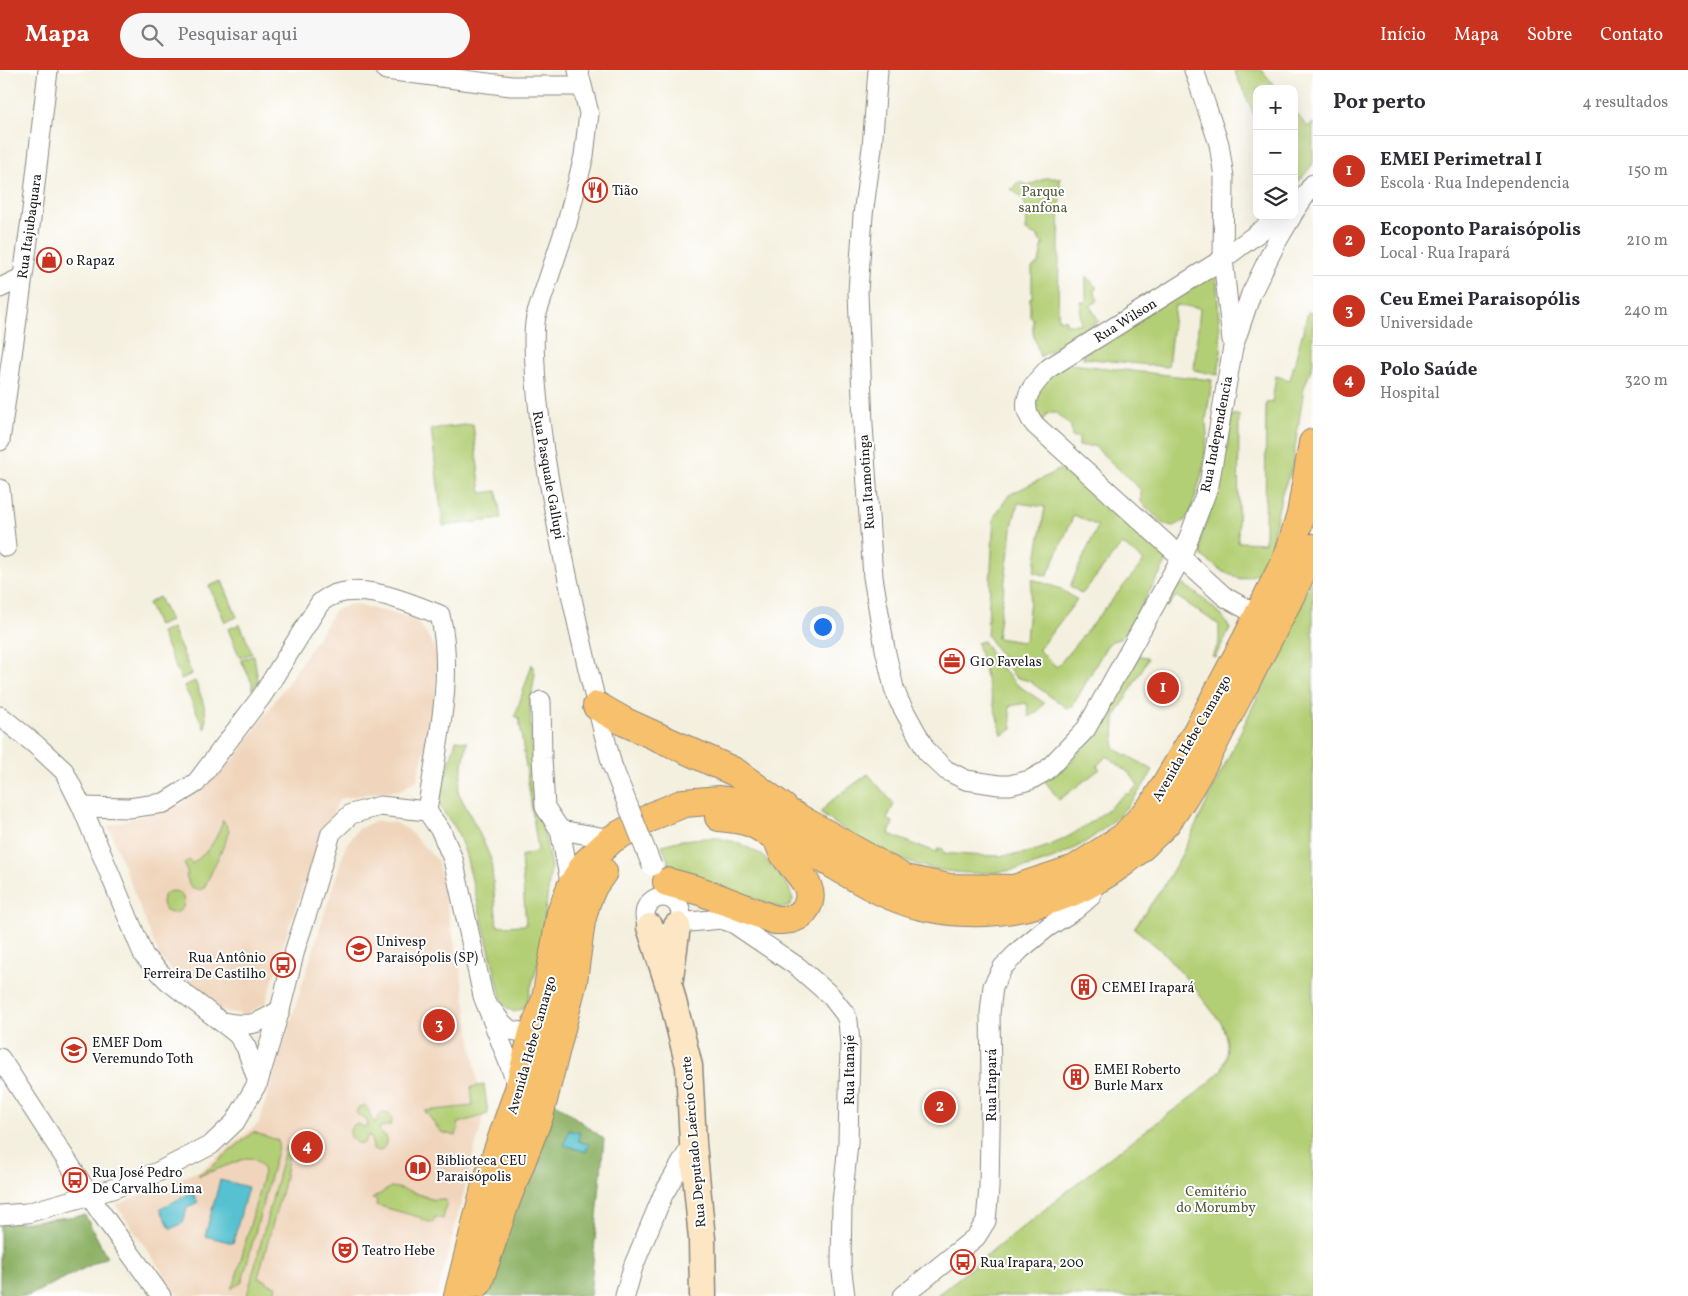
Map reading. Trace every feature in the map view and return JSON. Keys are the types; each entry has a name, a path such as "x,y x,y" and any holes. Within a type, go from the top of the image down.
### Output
{"main road":[{"name":"Avenida Hebe Camargo","path":"458,1296 486,1186 519,1089 572,981 586,900 593,886 612,861 631,844 664,827 683,820 721,817 750,822 776,836 794,842 848,874 898,899 922,906 978,913 1035,905 1059,898 1095,882 1134,854 1165,824 1200,769 1270,615 1295,535 1313,443"},
{"name":"Avenida Hebe Camargo","path":"474,1296 505,1203 539,1116 546,999 561,914 571,887 586,863 612,838 655,815 684,803 720,800 755,805 794,815 905,879 949,888 1014,889 1075,869 1124,837 1154,804 1313,548"},
{"path":"596,706 625,722 735,772 794,815"},
{"path":"668,896 700,891 775,920 788,920 797,917 805,910 810,901 808,885 784,854 776,836"}],"street":[{"name":"Rua Itajubaquara","path":"0,440 31,218 48,70"},
{"path":"386,70 511,86 580,78"},
{"name":"Rua Itamotinga","path":"878,70 872,148 863,216 858,292 863,425 873,577 890,675 899,701 927,752 946,770 966,780 998,785 1021,783 1046,771"},
{"path":"1194,70 1220,144 1224,177 1223,259 1232,347"},
{"name":"Rua Pasquale Gallupi","path":"580,78 589,113 584,156 567,223 533,330 537,403 553,506 596,706 612,765 668,896"},
{"name":"Rua Independencia","path":"1298,205 1313,184"},
{"name":"Rua Wilson","path":"1181,558 1035,425 1029,418 1026,404 1032,386 1049,368 1223,259 1276,220"},
{"name":"Rua Independencia","path":"1046,771 1086,729 1181,558 1209,485 1232,347 1251,294 1289,220"},
{"path":"0,288 22,278"},
{"path":"0,489 6,547"},
{"path":"1181,558 1230,600 1250,611 1270,615"},
{"path":"82,807 130,808 164,803 196,783 262,696 320,603 330,597 344,591 357,591 389,597 440,615 445,640 445,688 427,811 441,831 453,859 483,996 519,1089"},
{"path":"540,701 546,807 560,830 571,887"},
{"path":"0,716 64,771 82,807 144,956 168,982 238,1034 246,1047 258,1082"},
{"path":"0,1215 27,1213 91,1196 158,1172 211,1145 235,1122 258,1082 280,1010 296,946 312,901 331,833 351,814 380,806 427,811"},
{"path":"560,830 612,838"},
{"name":"Rua Irapará","path":"903,1296 976,1237 986,1221 989,1188 990,1013 993,986 1003,967 1021,949 1048,927 1070,914 1091,896 1095,882"},
{"path":"649,916 668,896"},
{"path":"668,896 667,932 655,931 649,916 655,898 661,897 672,899 668,896"},
{"name":"Rua Deputado Laércio Corte","path":"668,896 671,964 670,989"},
{"name":"Rua Itanajé","path":"668,896 733,923 798,967 832,996 846,1014 850,1044 848,1143 842,1204 841,1264 845,1296"},
{"name":"Rua Deputado Laércio Corte","path":"649,916 689,1066 693,1143 702,1239 704,1296"},
{"path":"483,996 501,1022 510,1030 545,1036"},
{"path":"220,1021 245,1026 261,1022 280,1010"},
{"path":"0,1058 91,1196 161,1296"},
{"path":"625,1296 633,1267 663,1195 693,1143"}],"shaded area":[{"path":"351,604 410,617 421,626 432,643 438,659 436,690 429,732 417,780 401,790 339,799 315,855 288,929 266,1003 245,1015 220,1010 189,990 159,956 108,826 180,805 235,758 289,681 335,610"},
{"path":"379,821 396,823 407,829 437,860 461,973 483,1118 437,1296 179,1296 116,1205 203,1169 259,1123 346,845 358,829"}],"green space":[{"path":"1234,70 1262,70 1274,85 1253,85 1253,112"},
{"path":"1298,115 1307,127 1313,123 1313,164 1298,182"},
{"name":"Parque sanfona","path":"1046,178 1060,178 1058,319 1066,320 1066,324 1081,324 1081,302 1086,302 1086,276 1097,288 1094,290 1098,300 1090,306 1099,321 1040,357 1033,333 1033,319 1030,317 1030,298 1032,298 1032,268 1039,263 1043,243 1039,240 1039,237 1026,231 1026,207 1022,198 1011,189 1018,182 1030,185"},
{"path":"1216,270 1221,352 1218,375 1194,370 1200,308 1175,305 1168,367 1083,358 1083,354"},
{"path":"1308,312 1313,313 1313,364 1304,388 1292,468 1282,493 1265,566 1257,574 1241,579 1223,572 1202,556 1200,548 1201,537 1227,450 1231,417 1232,415 1239,415 1238,542 1265,543 1266,403 1272,402 1276,376 1290,380"},
{"path":"1062,363 1212,380 1206,420 1207,437 1203,471 1190,513 1184,521 1172,527 1165,525 1141,502 1141,490 1094,446 1079,446 1079,437 1072,437 1071,426 1056,413 1048,413 1042,421 1032,406 1045,376"},
{"path":"473,424 481,493 497,491 501,519 443,526 431,429"},
{"path":"1065,467 1165,554 1166,563 1125,633 1120,639 1112,641 1106,647 1072,707 1068,709 1029,681 1015,677 987,635 994,517 1009,495","holes":["1018,503 1045,507 1034,572 1047,576 1074,515 1098,526 1070,586 1082,594 1122,544 1144,561 1057,667 1039,649 1077,600 1061,589 1032,579 1026,639 1022,642 997,638 1013,522"]},
{"path":"222,581 237,617 225,622 209,586"},
{"name":"Cemitério do Morumby","path":"1313,581 1313,1296 936,1296 1113,1155 1198,1092 1221,1071 1226,1058 1227,1042 1222,1024 1192,985 1162,951 1134,928 1163,887 1181,856 1303,602 1309,584"},
{"path":"1183,584 1216,611 1230,629 1215,657 1212,656 1219,643 1219,625 1176,596 1168,607 1165,605 1177,588"},
{"path":"159,597 170,621 158,626 148,603"},
{"path":"240,624 252,653 240,658 228,629"},
{"path":"172,628 192,674 181,679 161,633"},
{"path":"983,641 995,660 1015,683 1044,703 1037,712 1029,717 1027,703 1009,706 1012,729 1002,735 977,643"},
{"path":"254,655 258,682 252,690 252,683 241,660"},
{"path":"1140,655 1148,659 1115,717 1114,748 1153,770 1133,799 1109,824 1082,844 1052,859 1020,869 987,873 953,872 918,865 892,856 843,829 820,813 831,801 868,774 894,804 887,819 893,822 889,834 913,844 937,852 938,848 943,849 944,853 996,856 1029,852 1060,841 1088,824 1126,793 1128,795 1138,785 1130,774 1107,756 1097,766 1100,769 1059,800 1045,781 1066,767 1092,736"},
{"path":"532,664 535,674 530,704 535,803 551,867 539,960 525,1008 514,1012 507,1008 502,1001 465,852 456,829 442,810 440,799 456,740 467,742 458,792 491,859 497,926 526,925 521,856 538,851 519,718 515,716"},
{"path":"195,681 205,710 205,729 184,686"},
{"path":"223,820 229,830 225,843 204,888 193,889 190,887 184,863 190,860 192,864 208,849 218,834"},
{"path":"718,838 739,843 762,855 788,886 793,899 790,906 781,908 694,877 670,866 662,845 682,840"},
{"path":"173,891 181,894 184,902 181,910 173,913 165,910 162,902 165,894"},
{"path":"484,1085 488,1114 459,1123 456,1136 441,1132 425,1111 473,1106 471,1087"},
{"path":"553,1101 604,1139 590,1296 482,1296 512,1177"},
{"path":"364,1105 374,1122 384,1113 391,1116 391,1125 381,1127 379,1130 381,1134 386,1136 386,1143 379,1151 373,1149 371,1136 368,1136 363,1144 356,1143 351,1138 350,1130 353,1125 368,1126 367,1120 356,1113 358,1108"},
{"path":"253,1132 277,1140 279,1143 242,1282 231,1288 235,1282 264,1172 258,1162 247,1158 199,1176 199,1174 209,1169"},
{"path":"286,1146 290,1149 283,1186 258,1278 276,1286 274,1296 247,1296"},
{"path":"391,1187 407,1190 434,1200 447,1201 443,1219 435,1217 433,1223 376,1205 377,1200 372,1199"},
{"path":"85,1215 107,1257 28,1296 0,1296 0,1225"}],"water":[{"path":"569,1130 580,1133 578,1141 589,1144 586,1152 564,1145"},
{"path":"220,1180 248,1187 233,1243 205,1236"},
{"path":"192,1192 198,1202 187,1208 183,1223 171,1229 160,1209"}],"place":[{"name":"Tião","path":"595,190"},
{"name":"o Rapaz","path":"49,260"},
{"name":"G10 Favelas","path":"952,661"},
{"name":"EMEI Perimetral I","path":"1163,688"},
{"name":"Univesp Paraisópolis (SP)","path":"359,949"},
{"name":"Rua Antônio Ferreira De Castilho","path":"283,965"},
{"name":"CEMEI Irapará","path":"1084,987"},
{"name":"Ceu Emei Paraisopólis","path":"439,1025"},
{"name":"EMEF Dom Veremundo Toth","path":"74,1050"},
{"name":"EMEI Roberto Burle Marx","path":"1076,1077"},
{"name":"Ecoponto Paraisópolis","path":"940,1107"},
{"name":"Polo Saúde","path":"307,1147"},
{"name":"Biblioteca CEU Paraisópolis","path":"418,1168"},
{"name":"Rua José Pedro De Carvalho Lima","path":"75,1180"},
{"name":"Teatro Hebe","path":"345,1250"},
{"name":"Rua Irapara, 200","path":"963,1262"}]}
